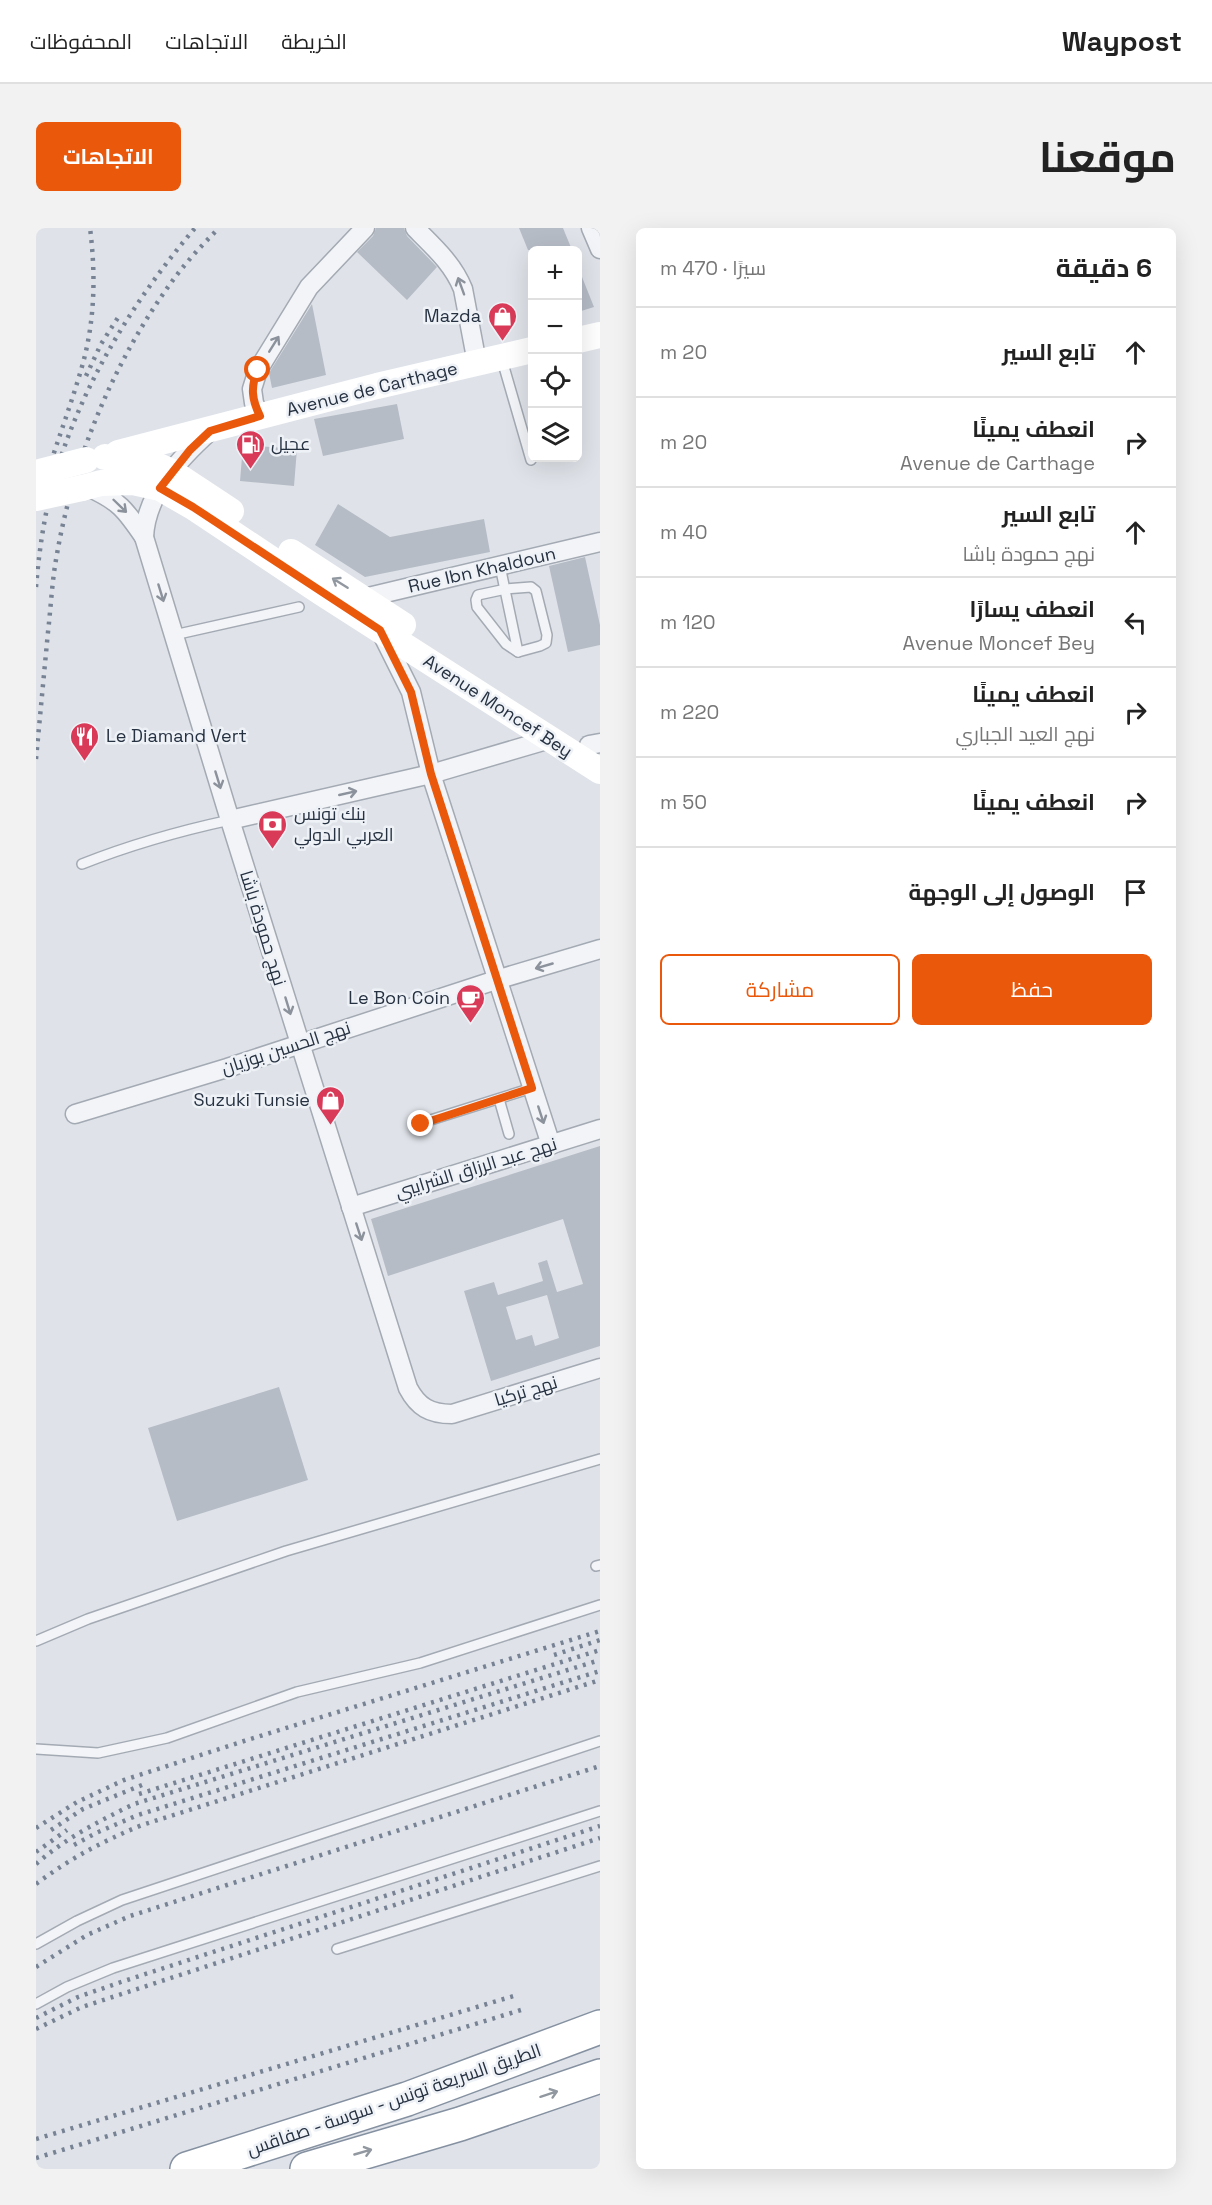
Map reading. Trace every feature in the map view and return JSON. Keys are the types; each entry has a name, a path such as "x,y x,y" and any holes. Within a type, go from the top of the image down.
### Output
{"highway":[{"name":"الطريق السريعة تونس - سوسة - صفاقس","path":"187,2169 407,2098 600,2027"},
{"name":"الطريق السريعة تونس - سوسة - صفاقس","path":"307,2169 460,2124 600,2076"}],"main road":[{"path":"582,339 600,335"},
{"name":"Avenue de Carthage","path":"36,473 211,431 377,386 528,351"},
{"name":"Avenue Moncef Bey","path":"97,458 156,465 166,480 193,507 600,771"},
{"name":"Avenue Moncef Bey","path":"36,498 101,483 166,480 268,538 364,598 486,680 596,747"}],"street":[{"path":"260,416 254,403 252,389 258,370 309,287 365,228"},
{"path":"415,228 447,260 459,280 463,289 477,363"},
{"path":"591,228 600,249"},
{"name":"نهج حمودة باشا","path":"211,431 190,450 166,480 147,514 144,537 299,1043 408,1388 414,1399 430,1412 452,1414"},
{"path":"85,487 104,494 122,506 144,537"},
{"name":"Rue Ibn Khaldoun","path":"364,598 600,542"},
{"path":"380,630 411,692 431,774 550,1145"},
{"path":"411,692 423,671 436,666"},
{"path":"230,820 431,774 550,739"},
{"name":"نهج الحسين بوزيان","path":"75,1114 227,1068 496,980 600,950"},
{"name":"نهج عبد الرزاق الشرايبي","path":"351,1207 600,1129"},
{"name":"نهج تركيا","path":"452,1414 600,1368"}],"lane":[{"path":"502,357 528,449"},
{"path":"500,566 518,652"},
{"path":"531,587 536,591 547,635 546,643 518,652 506,645 477,607 478,595 531,587"},
{"path":"174,635 298,608"},
{"path":"82,864 137,844 230,820"},
{"path":"421,1124 532,1088"},
{"path":"499,1099 509,1134"},
{"path":"36,1641 88,1619 286,1551 600,1459"},
{"path":"36,1749 98,1754 166,1738 297,1692 420,1663 600,1605"},
{"path":"36,1944 77,1921 123,1900 600,1741"},
{"path":"36,2004 113,1968 600,1811"},
{"path":"337,1949 600,1866"}],"building":[{"path":"376,228 404,228 407,236 437,267 407,300 357,252 373,236"},
{"path":"519,228 563,228 570,246 528,246 528,250"},
{"path":"582,277 594,307 582,311"},
{"path":"312,304 326,375 272,388 269,373"},
{"path":"397,404 404,439 323,456 314,419"},
{"path":"243,445 297,449 294,486 240,481"},
{"path":"338,504 390,537 484,519 490,552 365,577 315,545"},
{"path":"585,557 600,625 600,645 568,652 549,566"},
{"path":"600,1146 600,1346 491,1381 464,1291 494,1282 498,1295 543,1281 538,1263 547,1260 557,1292 583,1284 563,1219 388,1276 371,1219","holes":["547,1295 559,1338 535,1346 532,1335 516,1340 506,1307"]},
{"path":"279,1387 308,1480 177,1521 148,1428"}],"railway":[{"path":"51,462 78,382 89,335 93,299 90,228"},
{"path":"36,587 42,535 53,483 77,414 129,316 195,228"},
{"path":"36,759 55,564 74,480 86,444 100,408 134,339 181,270 219,228"},
{"path":"86,376 101,344 119,316"},
{"path":"36,1828 77,1802 124,1780 600,1631"},
{"path":"554,1655 600,1640"},
{"path":"139,1794 600,1650"},
{"path":"36,1864 83,1831 134,1804 600,1660"},
{"path":"74,1845 138,1815 600,1671"},
{"path":"36,1884 87,1851 142,1825 600,1680"},
{"path":"36,1967 87,1935 130,1916 600,1766"},
{"path":"51,1830 83,1809 147,1783"},
{"path":"36,2018 78,1997 121,1982 600,1826"},
{"path":"36,1852 67,1830"},
{"path":"36,2029 82,2007 600,1838"},
{"path":"36,2139 517,1995"},
{"path":"36,2158 521,2010"}],"place":[{"name":"Mazda","path":"502,342"},
{"name":"عجيل","path":"250,470"},
{"name":"Le Diamand Vert","path":"85,762"},
{"name":"بنك تونس العربي الدولي","path":"273,850"},
{"name":"Le Bon Coin","path":"471,1024"},
{"name":"Suzuki Tunsie","path":"331,1126"}],"route":[{"path":"258,370 252,389 254,403 260,416 210,431 190,450 160,488 193,507 380,630 411,692 431,774 532,1088 421,1124"}]}
